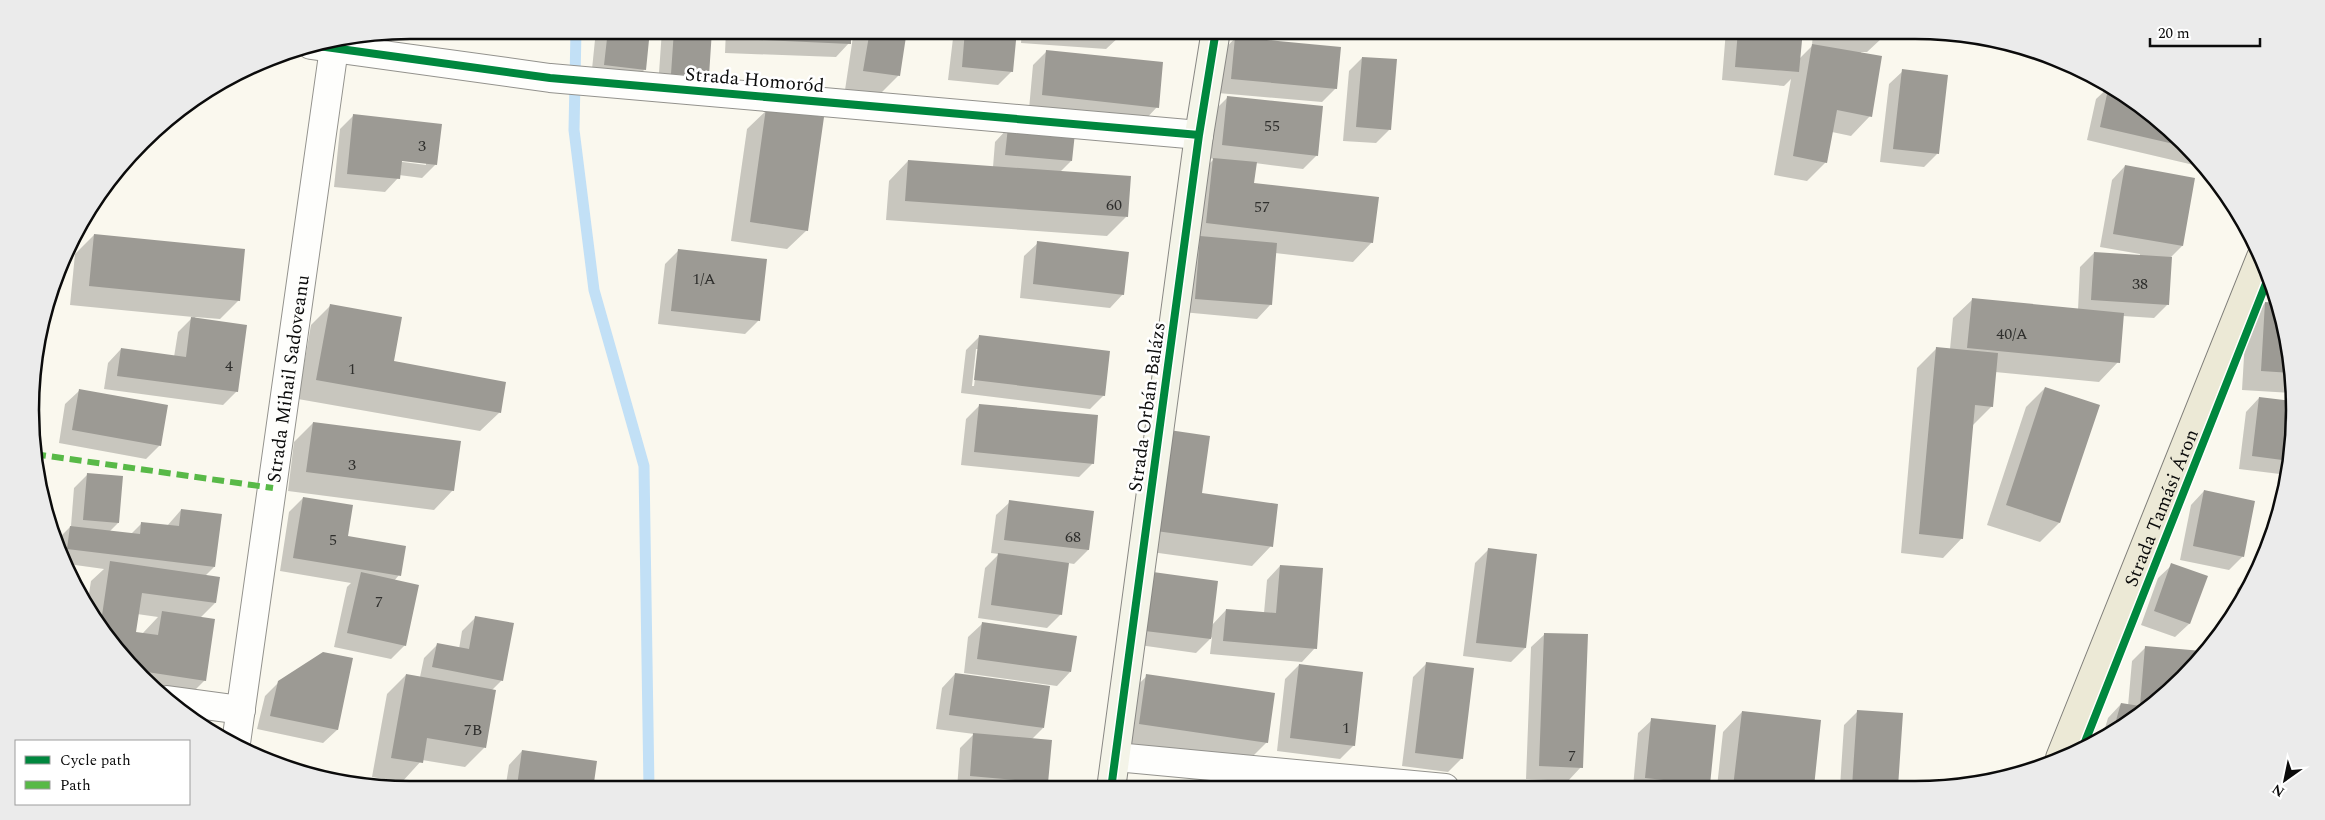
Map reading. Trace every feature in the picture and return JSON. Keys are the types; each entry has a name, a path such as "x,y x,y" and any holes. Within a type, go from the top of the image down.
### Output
{"main road":[{"name":"Strada Orbán Balázs","path":"1112,781 1199,135 1215,39"},
{"name":"Strada Tamási Áron","path":"2063,750 2257,266"}],"street":[{"name":"Strada Homoród","path":"332,47 550,78 1199,135"},
{"name":"Strada Mihail Sadoveanu","path":"237,738 322,49"},
{"path":"180,702 241,710"},
{"path":"1116,757 1371,781"}],"building":[{"path":"607,39 649,39 646,70 604,65"},
{"path":"673,39 711,39 709,76 671,74"},
{"path":"738,39 851,39 851,44"},
{"path":"868,39 906,39 900,76 863,71"},
{"path":"964,39 1016,39 1013,72 962,67"},
{"path":"1235,39 1256,39 1341,47 1337,89 1231,79"},
{"path":"1737,39 1802,39 1799,72 1735,67"},
{"path":"1812,44 1882,56 1872,117 1837,110 1827,163 1793,156"},
{"path":"1046,50 1163,62 1159,108 1042,95"},
{"path":"1362,57 1397,59 1391,130 1356,127"},
{"path":"1902,69 1948,75 1939,154 1893,149"},
{"path":"2107,92 2141,115 2175,144 2100,127"},
{"path":"1227,96 1323,106 1318,156 1222,145"},
{"path":"766,108 824,117 808,231 750,222"},
{"path":"353,114 442,124 437,165 402,161 400,179 347,174"},
{"path":"1008,127 1075,133 1072,161 1005,155"},
{"path":"1213,158 1257,162 1254,183 1379,197 1373,243 1206,223"},
{"path":"908,160 1131,176 1128,217 905,201"},
{"path":"2125,165 2195,178 2183,246 2113,234"},
{"path":"94,234 245,249 240,301 89,286"},
{"path":"1200,236 1277,243 1272,305 1195,299"},
{"path":"1037,241 1129,252 1124,295 1033,284"},
{"path":"678,249 767,259 760,321 671,311"},
{"path":"2094,252 2172,257 2169,305 2091,300"},
{"path":"1972,298 2124,313 2120,363 1967,348"},
{"path":"2265,302 2270,302 2279,338 2284,372 2261,371"},
{"path":"330,304 402,317 394,361 506,382 501,413 316,380"},
{"path":"191,317 247,325 238,392 117,376 121,348 186,357"},
{"path":"979,335 1110,351 1105,396 974,380"},
{"path":"1936,347 1998,353 1993,407 1975,405 1963,539 1919,534"},
{"path":"2045,387 2100,405 2060,523 2006,505"},
{"path":"79,389 168,405 161,446 72,430"},
{"path":"2259,397 2286,400 2283,460 2252,456"},
{"path":"979,404 1098,415 1094,464 974,452"},
{"path":"313,422 461,441 454,491 306,472"},
{"path":"1169,430 1210,436 1202,493 1278,504 1273,547 1156,531"},
{"path":"87,473 123,476 119,523 83,520"},
{"path":"2204,490 2255,501 2244,557 2193,546"},
{"path":"303,497 353,505 348,536 406,546 401,576 293,558"},
{"path":"1009,500 1094,511 1089,550 1004,540"},
{"path":"181,509 222,514 215,567 67,549 70,526 140,534 141,522 179,526"},
{"path":"1488,548 1537,554 1526,648 1476,643"},
{"path":"998,553 1069,563 1062,615 991,605"},
{"path":"110,561 220,577 216,603 142,593 136,632 158,635 162,611 215,619 206,681 146,672 115,636 102,617"},
{"path":"2171,563 2208,576 2190,624 2154,611"},
{"path":"1280,565 1323,568 1317,649 1223,641 1226,609 1276,613"},
{"path":"361,572 419,585 406,646 347,633"},
{"path":"1153,572 1218,581 1211,639 1145,631"},
{"path":"475,616 514,623 503,681 432,667 437,643 469,649"},
{"path":"982,622 1077,636 1071,672 977,659"},
{"path":"1544,633 1588,634 1583,768 1539,766"},
{"path":"2145,646 2198,651 2178,673 2140,706"},
{"path":"323,652 353,658 338,730 270,716 278,681"},
{"path":"1426,662 1474,668 1463,759 1415,753"},
{"path":"1299,664 1363,672 1355,746 1290,738"},
{"path":"955,673 1050,686 1044,728 949,715"},
{"path":"406,674 496,690 486,748 427,738 423,763 391,758"},
{"path":"1146,674 1275,693 1268,743 1139,724"},
{"path":"2121,703 2140,706 2115,723"},
{"path":"1857,710 1903,713 1898,781 1852,781"},
{"path":"1742,711 1821,720 1815,781 1734,781"},
{"path":"1651,718 1716,725 1710,781 1673,781 1645,778"},
{"path":"973,733 1052,740 1048,781 970,776"},
{"path":"522,750 597,761 594,781 518,781"}],"waterway":[{"path":"576,39 574,130 594,290 644,466 649,781"}],"marked path":[{"path":"42,455 273,488"}],"cycle path":[{"path":"1112,781 1199,135 1215,39"},
{"path":"330,48 550,78 1199,135"},
{"path":"2086,740 2265,286"}]}
